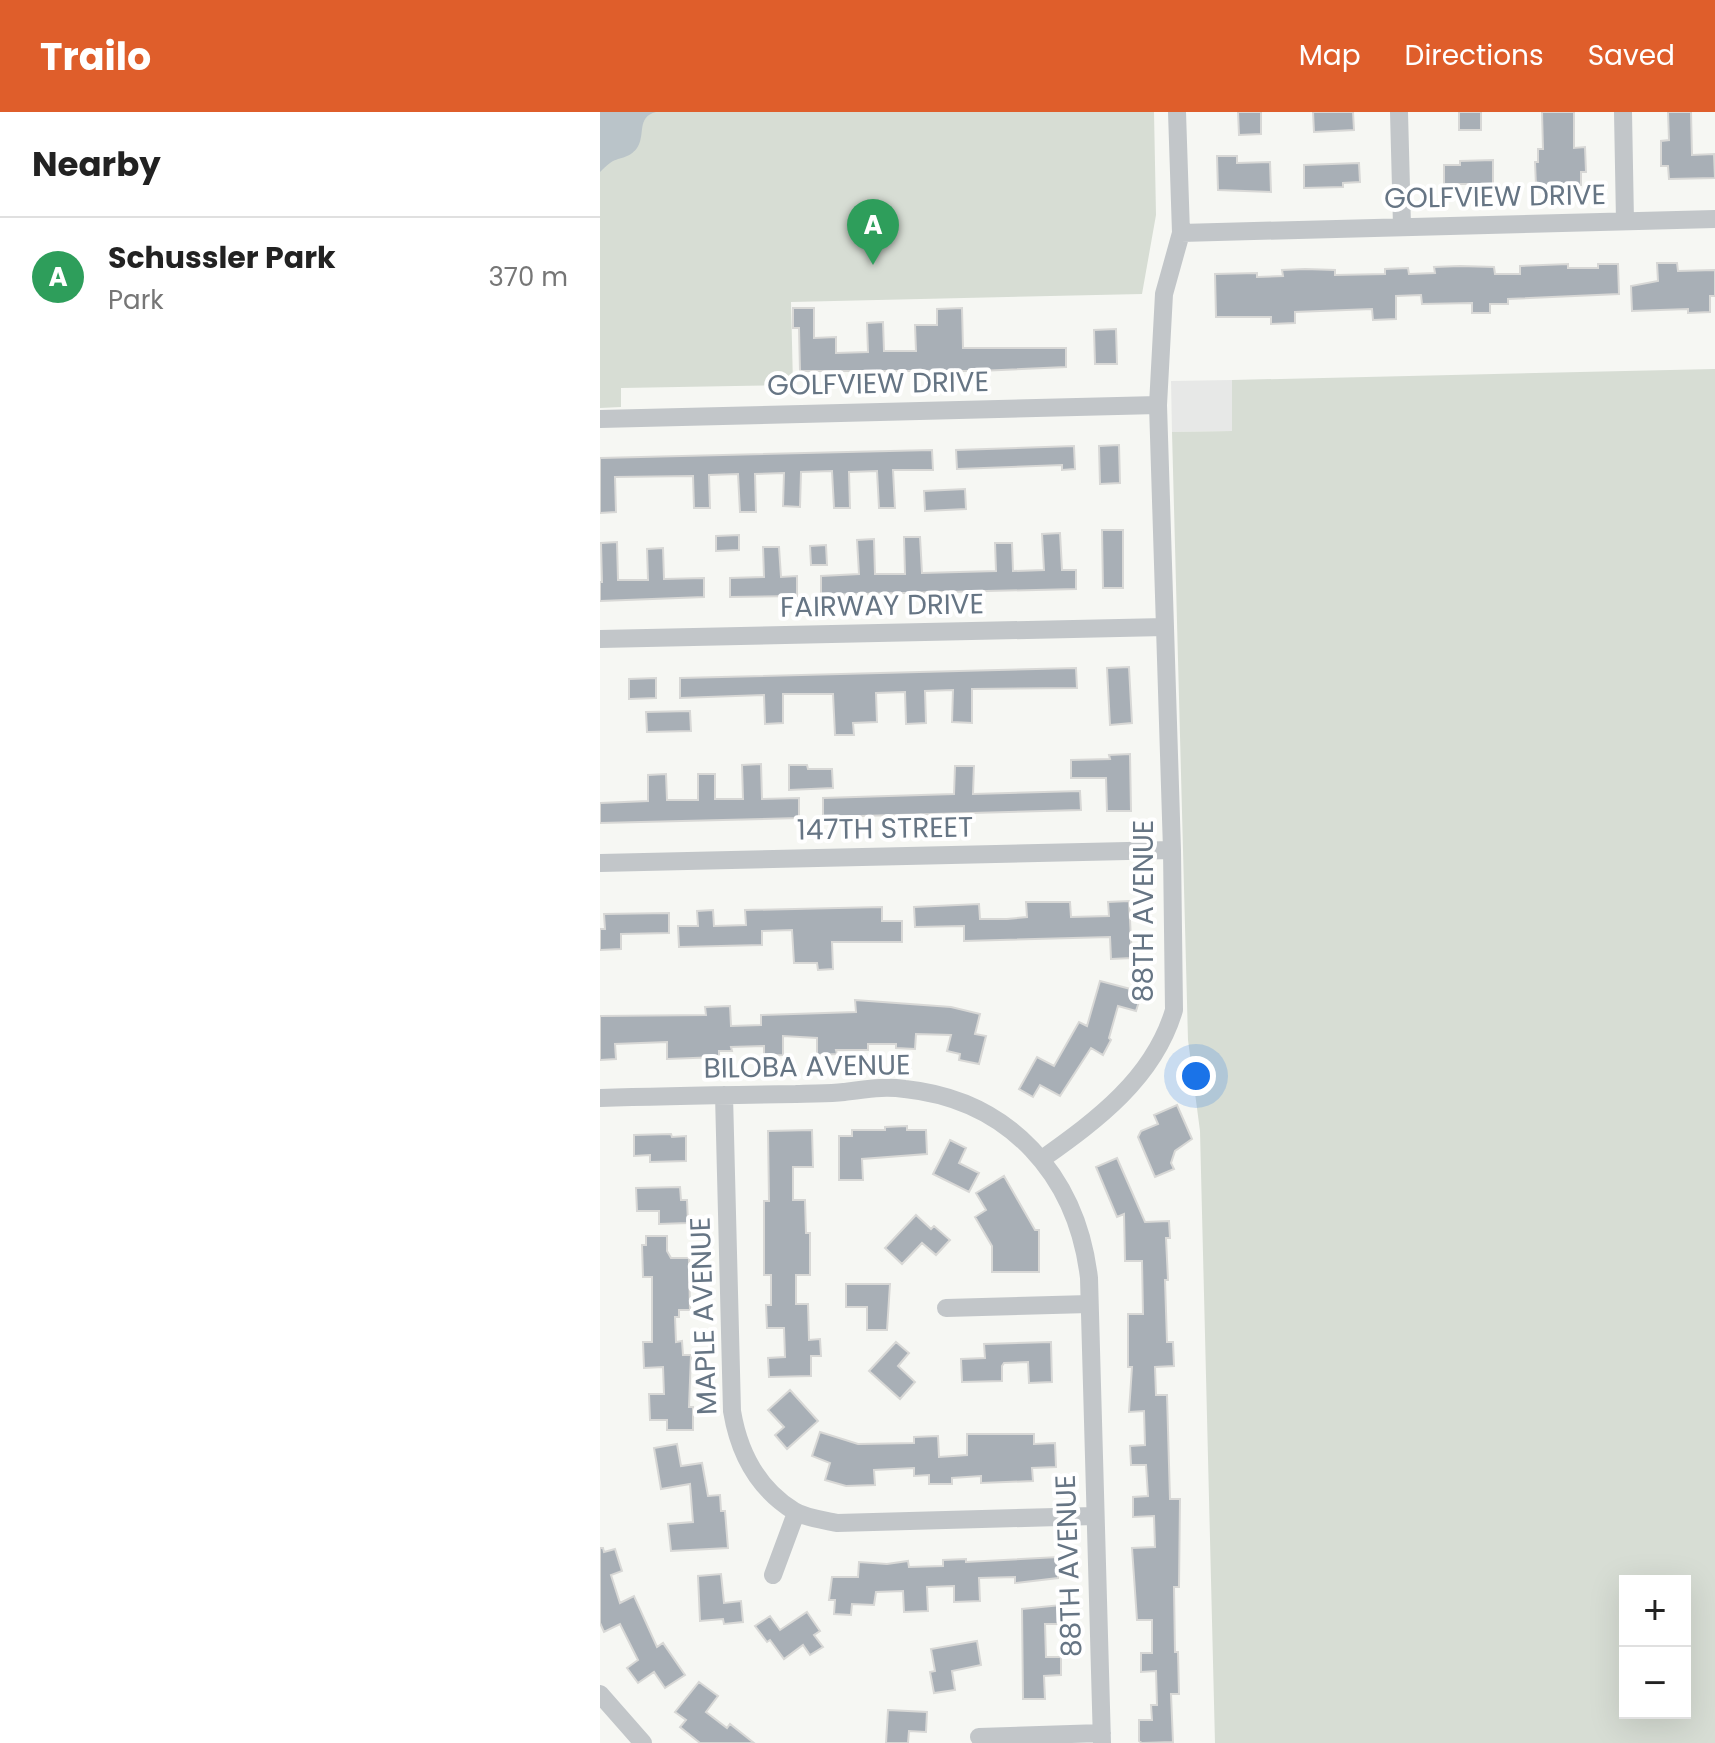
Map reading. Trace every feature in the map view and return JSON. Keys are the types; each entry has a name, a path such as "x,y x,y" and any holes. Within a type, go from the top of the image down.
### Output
{"street":[{"name":"88TH AVENUE","path":"1102,1738 1089,1278 1082,1235 1066,1196 1042,1159 1137,1081 1167,1034 1174,1010 1176,991 1158,405 1164,294 1181,233 1177,112"},
{"path":"1399,112 1402,226"},
{"path":"1623,112 1625,221"},
{"name":"GOLFVIEW DRIVE","path":"1181,233 1715,219"},
{"name":"GOLFVIEW DRIVE","path":"600,419 1158,405"},
{"name":"FAIRWAY DRIVE","path":"600,639 1165,627"},
{"name":"147TH STREET","path":"600,863 1172,850"},
{"name":"BILOBA AVENUE","path":"600,1098 842,1092 883,1087 926,1092 979,1110 1005,1126 1042,1159"},
{"name":"MAPLE AVENUE","path":"724,1095 733,1422 739,1445 762,1483 796,1513 837,1523 1094,1516"},
{"path":"946,1308 1089,1304"},
{"path":"773,1575 796,1513"},
{"path":"601,1697 643,1743"},
{"path":"979,1737 1102,1738"}],"shaded area":[{"path":"600,112 1154,112 1156,215 1142,294 791,302 793,385 621,388 621,407 600,408"},
{"path":"600,112 656,112 646,118 640,143 634,152 613,161 600,172"},
{"path":"1715,369 1715,1743 1215,1743 1200,1131 1188,1040 1172,432 1232,431 1232,380"},
{"path":"1232,380 1233,431 1172,432 1171,381"}],"building":[{"path":"1238,112 1261,112 1261,134 1239,135"},
{"path":"1313,112 1353,112 1354,130 1314,132"},
{"path":"1459,112 1481,112 1481,130 1459,130"},
{"path":"1542,112 1574,112 1574,148 1585,147 1586,172 1581,172 1581,185 1536,186 1535,162 1538,162 1538,149 1543,149"},
{"path":"1668,112 1691,112 1692,155 1714,154 1715,178 1669,179 1668,166 1661,166 1661,141 1669,140"},
{"path":"1217,156 1237,156 1237,163 1270,162 1271,192 1218,190"},
{"path":"1493,160 1493,184 1444,184 1444,165"},
{"path":"1359,163 1360,182 1343,183 1343,187 1304,188 1304,165"},
{"path":"1657,263 1677,263 1678,271 1715,270 1715,296 1710,296 1710,312 1688,313 1688,309 1632,311 1631,286 1658,281"},
{"path":"1568,264 1568,268 1598,268 1598,264 1618,264 1619,294 1508,299 1508,304 1490,304 1490,313 1472,313 1472,303 1422,304 1421,295 1396,296 1396,319 1373,320 1372,309 1295,312 1295,323 1271,324 1271,317 1216,317 1215,274 1283,276 1282,270 1305,269 1335,270 1335,275 1385,274 1385,269 1408,268 1409,274 1435,273 1434,267 1460,266 1494,267 1495,274 1520,274 1520,266"},
{"path":"793,308 814,308 814,338 836,337 836,353 868,352 867,323 883,322 884,351 916,351 915,325 937,325 937,309 962,308 963,348 1066,348 1066,367 979,371 800,371 799,328 793,328"},
{"path":"1116,329 1117,364 1095,364 1094,330"},
{"path":"1119,445 1120,483 1100,484 1099,446"},
{"path":"1074,446 1075,469 1062,470 1062,465 957,469 956,450"},
{"path":"932,450 933,470 893,470 895,508 879,508 877,471 849,472 850,508 834,508 832,471 801,472 800,507 783,506 784,473 755,474 756,512 740,512 738,474 709,475 710,508 694,508 693,476 615,477 616,512 600,513 600,458"},
{"path":"965,489 966,509 925,511 924,491"},
{"path":"1102,530 1123,530 1123,588 1103,588"},
{"path":"1060,533 1062,570 1076,570 1076,589 821,595 821,576 859,574 857,540 874,539 875,574 905,574 904,537 920,537 922,573 996,571 995,543 1012,543 1013,571 1044,570 1042,534"},
{"path":"739,535 739,550 716,551 716,536"},
{"path":"617,542 618,580 648,580 647,549 663,548 664,579 704,578 704,597 600,601 601,543"},
{"path":"826,545 827,565 811,565 810,546"},
{"path":"763,547 779,547 781,577 797,576 797,596 730,597 730,578 764,577"},
{"path":"1129,667 1132,723 1110,725 1107,668"},
{"path":"1076,668 1077,688 972,689 972,723 952,722 953,690 925,691 926,723 906,724 905,692 876,693 877,722 853,723 854,735 835,735 833,694 783,694 783,723 765,724 764,695 680,698 680,678"},
{"path":"656,678 656,698 629,699 629,679"},
{"path":"690,711 691,731 647,732 646,712"},
{"path":"1130,754 1131,811 1107,811 1106,778 1071,778 1071,760 1110,759 1109,755"},
{"path":"761,764 762,799 799,798 799,818 600,823 600,803 648,801 648,775 666,774 667,800 698,800 698,774 715,774 715,799 743,799 742,765"},
{"path":"789,765 832,769 833,788 789,790"},
{"path":"955,766 974,766 973,794 1080,791 1081,810 823,817 823,798 954,794"},
{"path":"1129,901 1132,958 1111,959 1110,937 964,941 964,926 915,927 914,907 979,904 980,919 1007,919 1027,917 1026,902 1070,902 1071,917 1109,916 1108,902"},
{"path":"882,907 882,921 902,921 902,942 832,942 833,969 818,970 817,963 794,963 792,930 762,931 762,945 679,947 678,926 698,926 697,911 713,910 714,926 746,925 745,910"},
{"path":"669,913 669,933 621,934 621,949 600,950 600,929 605,929 604,914"},
{"path":"1100,981 1142,992 1136,1011 1118,1006 1111,1040 1103,1055 1091,1048 1060,1096 1040,1085 1033,1097 1019,1089 1037,1057 1054,1066 1079,1022 1087,1026"},
{"path":"855,1000 951,1007 980,1014 975,1034 986,1036 979,1064 959,1060 960,1054 947,1051 951,1035 916,1034 915,1049 896,1048 896,1044 868,1044 868,1050 836,1050 837,1054 817,1055 817,1038 783,1036 783,1055 764,1056 764,1046 731,1047 732,1051 719,1051 719,1057 667,1059 667,1042 615,1044 616,1059 600,1060 600,1016 706,1015 705,1007 730,1006 731,1026 761,1025 761,1015 856,1012"},
{"path":"1177,1105 1192,1139 1175,1151 1171,1163 1174,1169 1155,1177 1138,1137 1141,1131 1158,1124 1154,1115"},
{"path":"907,1126 907,1130 926,1130 927,1154 862,1159 863,1180 839,1180 839,1136 852,1136 852,1130"},
{"path":"812,1130 813,1167 793,1167 793,1200 805,1200 806,1233 810,1233 810,1275 796,1275 796,1304 808,1304 809,1340 820,1339 821,1356 811,1356 811,1376 769,1377 768,1358 785,1357 784,1328 767,1328 766,1305 771,1305 771,1275 764,1275 764,1201 769,1201 768,1131"},
{"path":"671,1134 672,1137 686,1136 686,1161 650,1162 650,1155 634,1156 634,1135"},
{"path":"950,1140 966,1148 959,1163 979,1173 969,1192 933,1174"},
{"path":"1117,1158 1145,1222 1169,1221 1170,1238 1166,1238 1168,1280 1165,1280 1167,1342 1173,1342 1174,1366 1155,1367 1156,1395 1167,1395 1170,1499 1180,1499 1179,1587 1174,1587 1179,1694 1171,1694 1173,1742 1139,1741 1139,1720 1152,1720 1151,1705 1157,1705 1156,1671 1141,1672 1141,1653 1152,1653 1152,1620 1137,1620 1132,1548 1155,1547 1154,1516 1133,1517 1133,1497 1148,1496 1146,1465 1131,1465 1130,1446 1145,1445 1144,1411 1129,1412 1132,1367 1128,1367 1128,1314 1143,1314 1142,1261 1125,1261 1124,1214 1117,1217 1096,1167"},
{"path":"1004,1176 1035,1230 1039,1230 1039,1272 992,1272 992,1246 975,1217 986,1210 976,1193"},
{"path":"680,1187 681,1200 687,1200 688,1223 659,1224 659,1211 637,1211 636,1188"},
{"path":"916,1215 950,1240 936,1255 922,1243 902,1264 885,1248"},
{"path":"646,1236 667,1236 667,1251 671,1258 689,1258 690,1310 679,1310 679,1317 675,1317 676,1342 682,1341 683,1355 691,1355 689,1407 693,1407 693,1430 667,1430 667,1420 650,1420 649,1394 664,1394 663,1367 644,1368 643,1342 652,1342 652,1277 643,1277 642,1245 646,1245"},
{"path":"846,1284 890,1284 887,1330 867,1330 867,1307 846,1307"},
{"path":"896,1342 909,1353 898,1366 915,1382 900,1399 869,1371"},
{"path":"1051,1342 1052,1382 1029,1383 1028,1362 1004,1363 1002,1381 962,1382 961,1359 985,1358 984,1344"},
{"path":"790,1390 818,1421 787,1449 775,1435 784,1427 768,1410"},
{"path":"820,1432 858,1444 914,1443 914,1437 938,1436 939,1457 967,1455 967,1434 1034,1434 1034,1444 1055,1443 1056,1467 1032,1468 1033,1481 981,1483 981,1476 952,1478 952,1484 929,1484 929,1475 914,1476 914,1468 874,1470 875,1485 846,1486 825,1480 830,1463 812,1456"},
{"path":"677,1444 681,1466 702,1463 708,1496 720,1495 721,1511 725,1511 728,1548 671,1551 668,1524 693,1522 690,1484 661,1489 654,1448"},
{"path":"600,1548 604,1552 615,1549 622,1571 611,1575 620,1603 634,1596 657,1647 663,1643 685,1675 665,1688 654,1672 638,1683 627,1668 638,1660 620,1624 604,1632 600,1623"},
{"path":"1058,1557 1058,1578 1015,1583 1015,1577 979,1578 980,1601 954,1602 954,1586 927,1587 928,1611 904,1612 903,1591 876,1592 874,1605 852,1604 851,1615 834,1614 835,1600 829,1600 832,1577 858,1577 859,1562 887,1564 908,1561 909,1567 943,1566 943,1560 966,1559 966,1562"},
{"path":"721,1574 724,1603 741,1601 743,1622 724,1624 723,1619 700,1621 698,1576"},
{"path":"1061,1605 1062,1624 1045,1624 1046,1657 1061,1657 1061,1675 1044,1676 1045,1699 1023,1699 1022,1609"},
{"path":"807,1612 820,1631 814,1635 823,1647 810,1655 803,1645 784,1659 755,1626 770,1616 780,1630"},
{"path":"977,1641 981,1665 952,1671 955,1690 934,1693 930,1672 935,1671 931,1649"},
{"path":"699,1682 718,1696 706,1712 727,1728 730,1724 754,1743 700,1743 680,1727 686,1720 675,1712"},
{"path":"888,1710 927,1712 926,1732 909,1731 908,1743 886,1743"}],"place":[{"name":"Schussler Park","path":"873,265"}]}
